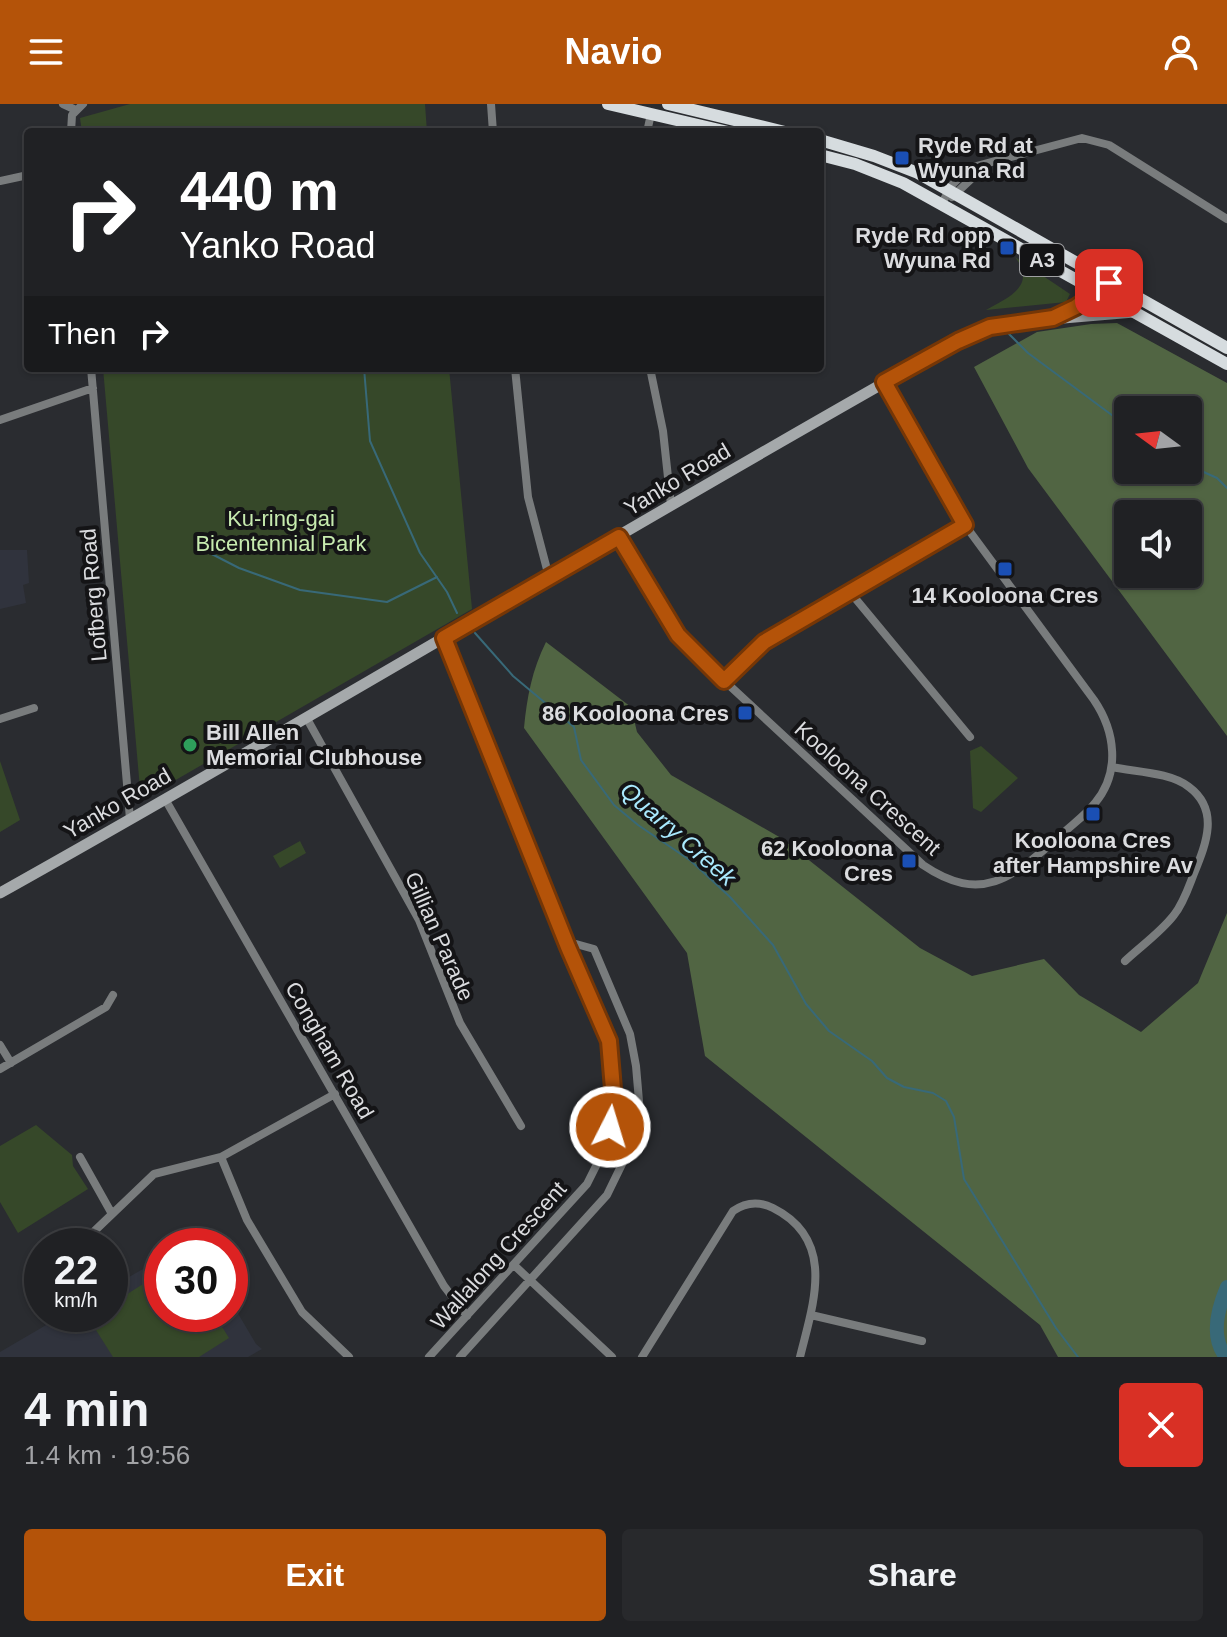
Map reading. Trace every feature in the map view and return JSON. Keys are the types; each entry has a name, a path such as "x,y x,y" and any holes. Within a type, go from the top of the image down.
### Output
{"highway":[{"path":"608,104 711,128"},
{"path":"668,104 770,128"},
{"name":"A3","path":"824,141 918,173 1227,348"},
{"name":"A3","path":"824,156 855,164 903,183 942,203 1227,364"}],"main road":[{"name":"Yanko Road","path":"1075,317 1109,283"},
{"name":"Yanko Road","path":"1053,318 1098,293"},
{"name":"Yanko Road","path":"0,893 958,341 990,327 1053,318 1134,312"}],"street":[{"path":"63,104 80,107 71,119 71,128"},
{"path":"491,104 493,128"},
{"path":"648,128 651,114"},
{"path":"942,203 986,165 1073,140 1090,139 1109,145 1227,219"},
{"path":"918,173 986,165"},
{"path":"953,192 969,168"},
{"path":"0,181 24,176"},
{"name":"Lofberg Road","path":"91,372 130,819"},
{"path":"515,372 528,497 549,577"},
{"path":"651,372 663,431 671,505"},
{"name":"Kooloona Crescent","path":"619,537 678,635 923,865 944,878 965,883 991,882 1019,871 1095,804 1105,788 1112,767 1110,729 1102,712 965,525 884,382"},
{"path":"0,420 93,388"},
{"path":"724,681 764,642 965,525"},
{"path":"850,592 970,737"},
{"name":"Wallalong Crescent","path":"429,1357 587,1184 604,1150 614,1101 609,1041 444,638"},
{"path":"0,719 34,708"},
{"name":"Gillian Parade","path":"306,717 419,920 460,1023 521,1126"},
{"path":"1112,767 1177,780 1188,786 1199,796 1207,810 1209,824 1207,841 1176,913 1125,961"},
{"name":"Congham Road","path":"165,799 444,1286 467,1316"},
{"name":"Wallalong Crescent","path":"460,1357 607,1195 625,1158 639,1101 630,1034 594,949 576,944 568,947"},
{"path":"0,1069 106,1007 113,995"},
{"path":"0,1045 11,1063"},
{"path":"97,1228 154,1174 221,1157 335,1094"},
{"path":"80,1157 112,1214"},
{"path":"221,1157 247,1220 302,1312 349,1357"},
{"path":"642,1357 733,1211 749,1203 759,1203 779,1211 797,1227 811,1246 816,1279 800,1357"},
{"path":"515,1266 612,1357"},
{"path":"811,1315 922,1341"}],"shaded area":[{"path":"0,550 27,550 29,583 23,585 26,603 0,609"},
{"path":"144,1268 144,1332 248,1330 262,1349 248,1357 0,1357 0,1352 34,1332 128,1332 128,1278"}],"green space":[{"path":"130,104 425,104 427,128 81,128 80,118"},
{"path":"1015,257 1070,294 1066,302 986,310 1011,295 1022,283 1021,267"},
{"path":"1117,323 1227,383 1227,736 1117,588 1202,588 1202,500 1114,500 1114,584 1028,468 974,367 1037,332"},
{"name":"Ku-ring-gai Bicentennial Park","path":"103,372 449,372 472,609 141,800"},
{"path":"546,642 631,707 637,732 671,775 781,838 920,948 972,976 1044,959 1079,995 1141,1032 1198,983 1227,913 1227,1357 1058,1357 1040,1325 705,1056 687,953 524,728 531,684"},
{"path":"981,746 1018,778 981,812 973,808 970,751"},
{"path":"0,761 20,820 0,832"},
{"path":"300,841 306,853 280,868 273,856"},
{"path":"36,1125 72,1155 73,1166 88,1189 18,1233 0,1202 0,1146"},
{"path":"144,1283 144,1332 225,1332 229,1338 199,1357 113,1357 97,1332 128,1332 128,1294"}],"waterway":[{"path":"1009,334 1028,353 1114,417"},
{"name":"Quarry Creek","path":"364,372 370,441 420,553 447,592 457,613"},
{"path":"1202,471 1217,478 1227,488"},
{"path":"202,549 239,568 300,590 387,602 437,577"},
{"name":"Quarry Creek","path":"475,633 513,676 574,727 581,760 614,805 691,861 730,897 773,945 806,1004 829,1031 872,1061 887,1078 904,1087 933,1093 946,1101 954,1117 964,1179 1056,1328 1078,1357"},
{"path":"1226,1357 1217,1332 1227,1287"}],"place":[{"name":"Ryde Rd at Wyuna Rd","path":"902,158"},
{"name":"Ryde Rd opp Wyuna Rd","path":"1007,248"},
{"name":"14 Kooloona Cres","path":"1005,569"},
{"name":"86 Kooloona Cres","path":"745,713"},
{"name":"Bill Allen Memorial Clubhouse","path":"190,745"},
{"name":"Kooloona Cres after Hampshire Av","path":"1093,814"},
{"name":"62 Kooloona Cres","path":"909,861"}],"route":[{"path":"610,1127 614,1101 609,1041 444,638 619,537 678,635 724,681 764,642 965,525 884,382 990,327 1053,318 1076,307 1109,283"}]}
